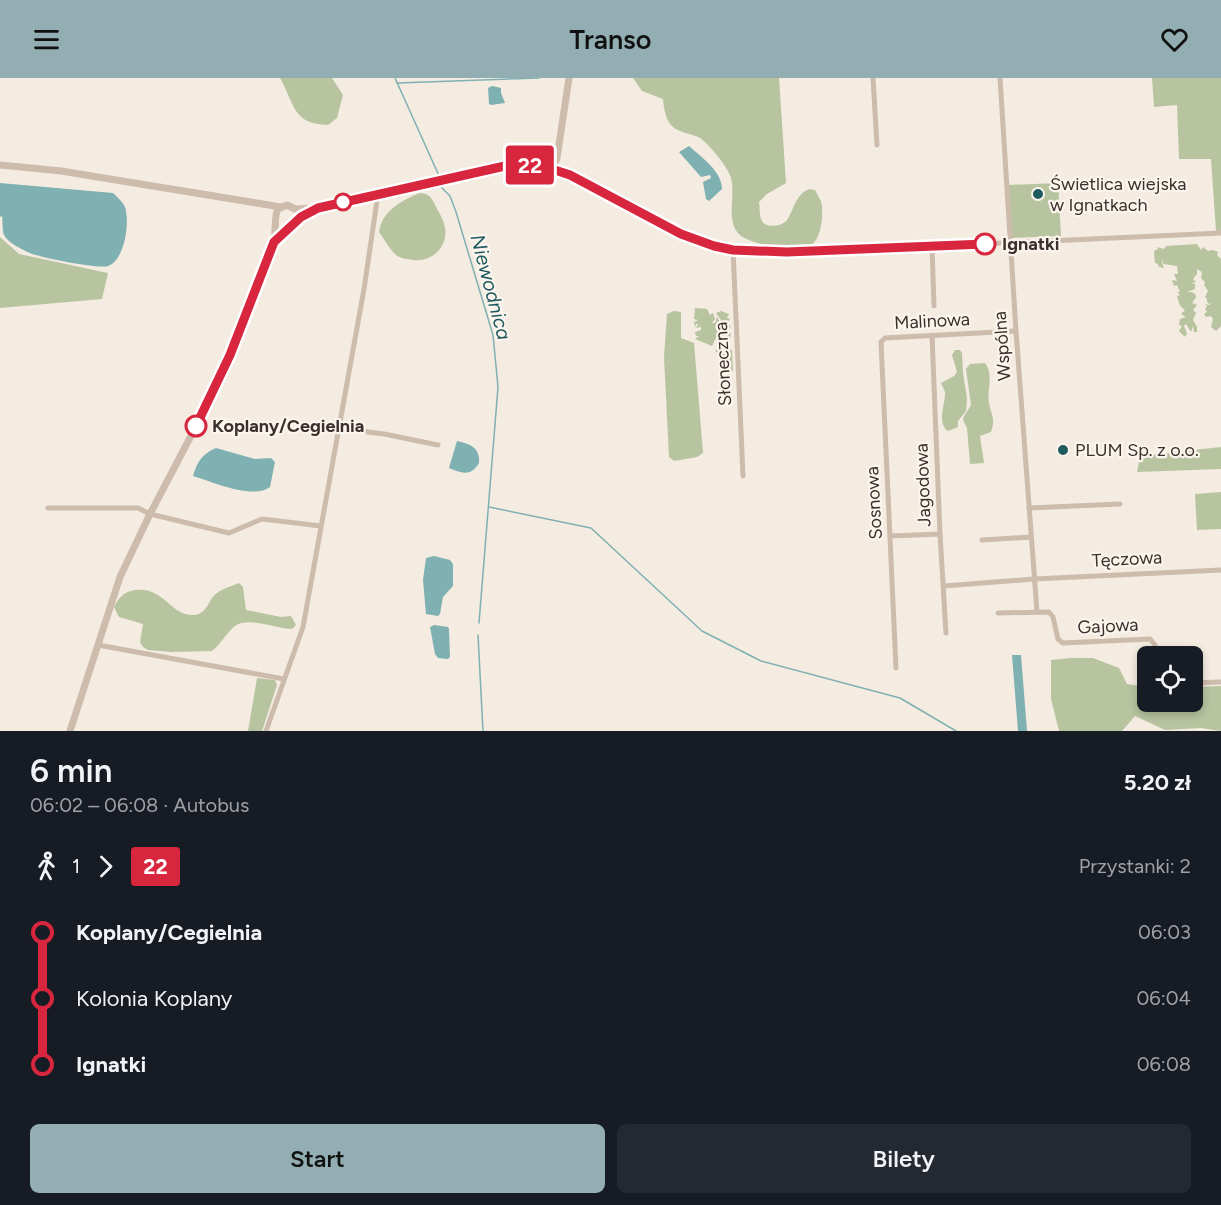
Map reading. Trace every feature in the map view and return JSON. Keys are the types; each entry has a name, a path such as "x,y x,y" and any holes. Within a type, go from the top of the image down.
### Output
{"street":[{"path":"553,169 557,158 569,78"},
{"path":"873,78 877,145"},
{"name":"Wspólna","path":"1000,78 1037,612"},
{"path":"0,165 62,171 281,207 287,205 295,209 318,208 526,164 570,175 681,234 733,250 787,252 932,247 1221,233"},
{"path":"266,731 303,627 337,428 364,289 378,195"},
{"path":"257,202 284,227 289,228"},
{"path":"70,731 120,577 213,394 274,242 276,219 281,207"},
{"path":"274,242 305,214 318,208"},
{"path":"295,209 296,222"},
{"path":"932,247 934,306"},
{"name":"Słoneczna","path":"733,250 743,476"},
{"name":"Malinowa","path":"885,338 1016,331"},
{"name":"Jagodowa","path":"932,335 946,633"},
{"name":"Sosnowa","path":"885,338 881,342 896,668"},
{"path":"337,428 384,434 438,445"},
{"path":"1029,508 1120,504"},
{"path":"48,508 138,508 150,514 229,533 262,519 321,526"},
{"path":"890,536 940,534"},
{"path":"982,540 1031,537"},
{"name":"Tęczowa","path":"944,586 1221,570"},
{"name":"Gajowa","path":"1037,612 1047,611 1052,614 1058,639 1063,643 1147,639 1154,643 1154,646"},
{"path":"998,613 1037,612"},
{"path":"98,645 284,679"},
{"path":"1203,682 1221,681"}],"green space":[{"path":"280,78 332,78 343,95 337,118 328,125 316,124 301,117"},
{"path":"633,78 779,78 786,183 767,194 759,202 760,217 767,225 782,224 787,220 801,195 809,189 815,190 822,212 821,228 814,242 805,247 775,247 754,242 740,235 733,223 731,178 722,162 700,138 677,130 671,125 666,116 663,99 642,91"},
{"path":"1152,78 1221,78 1221,231 1216,231 1211,159 1179,159 1177,105 1154,107"},
{"path":"1058,183 1061,236 1011,238 1008,185"},
{"path":"420,193 430,197 444,223 444,241 437,252 427,259 402,258 394,253 379,232 384,218 394,207"},
{"path":"0,237 19,254 108,273 102,299 0,308"},
{"path":"1197,244 1201,250 1203,247 1208,251 1218,252 1217,255 1221,259 1221,326 1216,331 1211,327 1213,319 1211,316 1206,317 1204,314 1207,312 1205,304 1212,303 1207,302 1205,297 1208,291 1201,278 1202,272 1197,269 1197,274 1193,279 1196,282 1191,283 1195,284 1195,289 1187,292 1192,292 1196,295 1195,297 1197,296 1192,303 1197,305 1193,310 1196,313 1193,320 1197,332 1194,332 1193,326 1191,332 1186,324 1184,326 1187,334 1185,337 1179,331 1177,334 1182,326 1179,325 1180,319 1186,317 1181,314 1185,310 1177,296 1180,295 1177,292 1180,292 1177,285 1174,286 1172,280 1177,281 1174,274 1178,274 1177,266 1163,264 1163,259 1162,263 1164,268 1159,267 1155,263 1154,251 1158,249 1157,247 1164,249 1166,246"},
{"path":"695,308 707,309 710,315 713,313 715,319 712,323 715,323 717,317 720,322 721,320 716,313 721,311 729,314 727,318 730,319 728,323 731,327 723,335 731,333 728,349 732,350 733,371 728,371 730,360 725,359 727,355 721,355 727,352 723,352 724,349 719,354 715,351 724,345 720,344 723,342 718,340 720,339 716,338 712,346 695,339 699,336 696,336 695,332 701,330 701,327 696,328 698,324 696,324 695,328 694,322 698,320 694,319"},
{"path":"674,311 681,312 681,338 694,343 703,453 697,457 674,461 669,457 664,357 667,314"},
{"path":"955,350 960,350 962,353 967,398 966,411 958,421 958,427 948,431 944,427 942,418 945,392 941,383 957,372 952,355"},
{"path":"985,363 990,377 989,403 993,423 991,432 980,436 984,463 970,464 967,428 963,418 971,405 966,369 970,364"},
{"path":"1221,447 1221,469 1137,472 1140,456"},
{"path":"1221,492 1221,529 1197,530 1195,494"},
{"path":"239,583 243,587 246,610 281,617 291,616 296,625 292,629 241,623 235,626 212,651 148,650 140,642 143,624 119,617 114,607 125,594 135,590 145,590 161,597 179,611 194,615 202,612 217,593"},
{"path":"1093,658 1119,668 1127,684 1137,686 1137,712 1203,712 1203,687 1221,686 1221,731 1201,728 1165,730 1135,716 1122,731 1059,731 1051,699 1051,660"},
{"path":"257,678 275,680 277,685 262,731 248,731"}],"water":[{"path":"492,86 501,88 505,103 489,104 488,88"},
{"path":"689,146 719,176 722,189 709,201 706,199 703,182 711,178 710,175 701,177 679,152"},
{"path":"0,183 113,193 124,205 127,222 125,240 119,256 108,266 102,267 36,255 16,246 3,233 2,216 0,217"},
{"path":"457,441 470,445 478,453 479,463 469,472 449,468"},
{"path":"216,448 255,459 271,458 275,462 270,487 263,491 243,491 193,476 201,459"},
{"path":"434,556 450,560 453,564 453,586 443,597 438,616 426,614 423,580 426,558"},
{"path":"434,625 449,629 450,657 448,659 438,658 435,654 430,627"},
{"path":"1012,655 1021,655 1027,731 1018,731"}],"waterway":[{"name":"Niewodnica","path":"395,78 440,178"},
{"path":"397,83 539,78"},
{"name":"Niewodnica","path":"441,182 456,212 493,335 498,387 479,623"},
{"path":"489,507 591,528 702,631 761,661 900,698 956,731"},
{"name":"Niewodnica","path":"478,635 483,731"}],"bus line":[{"name":"22","path":"196,426 230,355 274,242 301,217 318,208 505,166 526,164 570,175 681,234 733,250 787,252 985,244"}],"place":[{"name":"Świetlica wiejska w Ignatkach","path":"1038,194"},
{"name":"Ignatki","path":"985,244"},
{"name":"Koplany/Cegielnia","path":"196,426"},
{"name":"PLUM Sp. z o.o.","path":"1063,450"}]}
